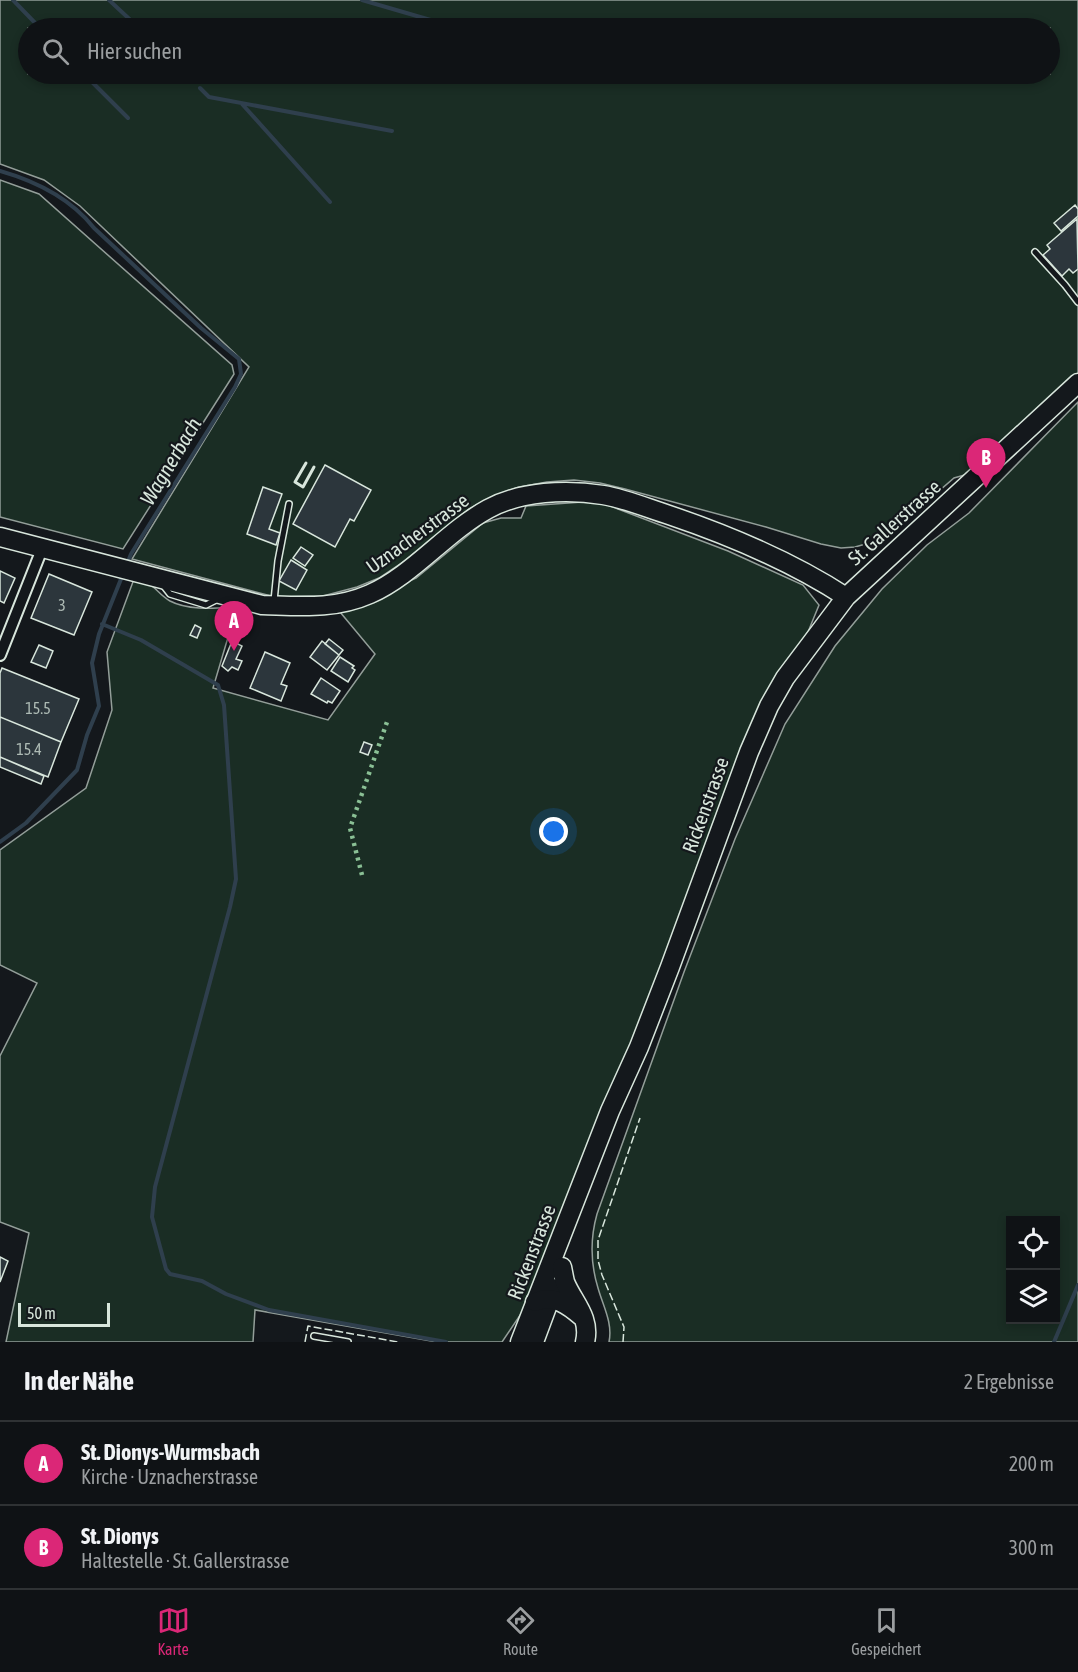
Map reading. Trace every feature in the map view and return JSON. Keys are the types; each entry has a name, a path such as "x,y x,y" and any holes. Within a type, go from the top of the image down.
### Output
{"main road":[{"name":"St. Gallerstrasse","path":"846,597 1078,383"},
{"name":"Uznacherstrasse","path":"0,537 262,605 306,608 340,604 370,594 407,571 458,529 489,509 516,499 570,492 604,495 623,500 735,539 819,579 846,597"},
{"name":"Rickenstrasse","path":"534,1342 543,1300 610,1111 639,1047 749,752 769,706 785,678 846,597"},
{"name":"Rickenstrasse","path":"520,1342 562,1268 633,1079 639,1047"},
{"path":"562,1268 565,1282 584,1318 585,1342"},
{"path":"543,1300 569,1306 584,1318"}],"street":[{"path":"0,656 42,549"}],"lane":[{"path":"1035,252 1078,302"},
{"path":"273,606 278,561 289,504"},
{"path":"314,1336 348,1342"}],"green space":[{"path":"0,0 1078,0 1078,383 986,469 954,478 888,532 869,543 855,547 841,548 821,544 600,483 574,480 547,482 519,487 496,495 469,509 406,560 379,578 357,587 323,596 275,597 132,559 249,367 80,206 44,180 0,164"},
{"path":"0,180 39,194 232,365 234,374 123,549 0,517"},
{"path":"1078,402 1078,1342 609,1342 609,1321 595,1278 592,1260 593,1232 597,1214 684,972 735,839 785,724 835,646 882,589 927,545 969,513"},
{"path":"597,501 728,551 803,585 819,605 808,632 770,688 641,1023 525,1308 502,1342 437,1342 255,1310 253,1342 6,1342 29,1233 0,1222 0,1056 37,983 0,965 0,850 86,788 112,710 107,652 134,579 150,584 165,598 178,604 203,608 237,607 213,688 328,720 375,654 340,612 416,578 483,523 501,518 521,518 526,506"}],"building":[{"path":"1075,205 1078,209 1078,216 1061,231 1054,223"},
{"path":"1077,219 1078,269 1073,273 1069,269 1062,276 1043,255 1050,249 1047,245"},
{"path":"325,465 371,490 354,521 350,519 335,547 293,524"},
{"path":"263,487 282,494 269,529 280,533 276,545 247,534"},
{"path":"301,547 313,555 305,566 293,558"},
{"path":"291,560 307,570 296,590 279,581"},
{"path":"0,571 15,578 4,603 0,601"},
{"path":"49,574 92,592 74,635 31,618"},
{"path":"195,625 201,628 197,638 190,635"},
{"path":"329,639 343,650 339,655 325,644"},
{"path":"232,641 242,646 236,659 242,661 238,670 232,667 228,671 222,666"},
{"path":"322,641 339,655 327,670 310,657"},
{"path":"39,645 53,651 46,668 31,662"},
{"path":"265,652 290,663 281,684 287,686 281,701 250,688"},
{"path":"340,657 354,666 352,668 355,670 348,682 331,671"},
{"path":"2,668 79,699 61,742 0,717"},
{"path":"321,678 340,691 332,703 328,701 327,703 311,694"},
{"path":"0,717 61,742 48,777 0,757"},
{"path":"364,742 372,745 368,755 360,752"},
{"path":"0,757 44,776 41,784 0,767"},
{"path":"0,1257 8,1261 0,1282"}],"waterway":[{"path":"13,0 30,18"},
{"path":"109,0 128,18"},
{"path":"362,0 424,18"},
{"path":"94,84 128,118"},
{"path":"200,88 209,97 392,131"},
{"path":"242,104 330,202"},
{"name":"Wagnerbach","path":"0,171 52,192 75,208 201,328 239,359 241,374 235,387 127,564"},
{"name":"Wagnerbach","path":"0,842 26,823 77,770 87,735 99,706 92,663 99,634 123,574"},
{"path":"102,624 141,640 218,685 224,705 236,879 155,1187 152,1217 166,1269 170,1274 202,1281 226,1294 269,1310 446,1342"},
{"path":"1054,1342 1078,1285"}],"hedge":[{"path":"362,875 350,828 387,722"}],"fence":[{"path":"623,1342 624,1327 598,1260 598,1240 640,1118"},
{"path":"305,1342 308,1326 398,1342"}],"wall":[{"path":"306,463 295,482 303,487 314,467"}],"place":[{"name":"St. Dionys","path":"986,488"},
{"name":"St. Dionys-Wurmsbach","path":"234,651"}]}
